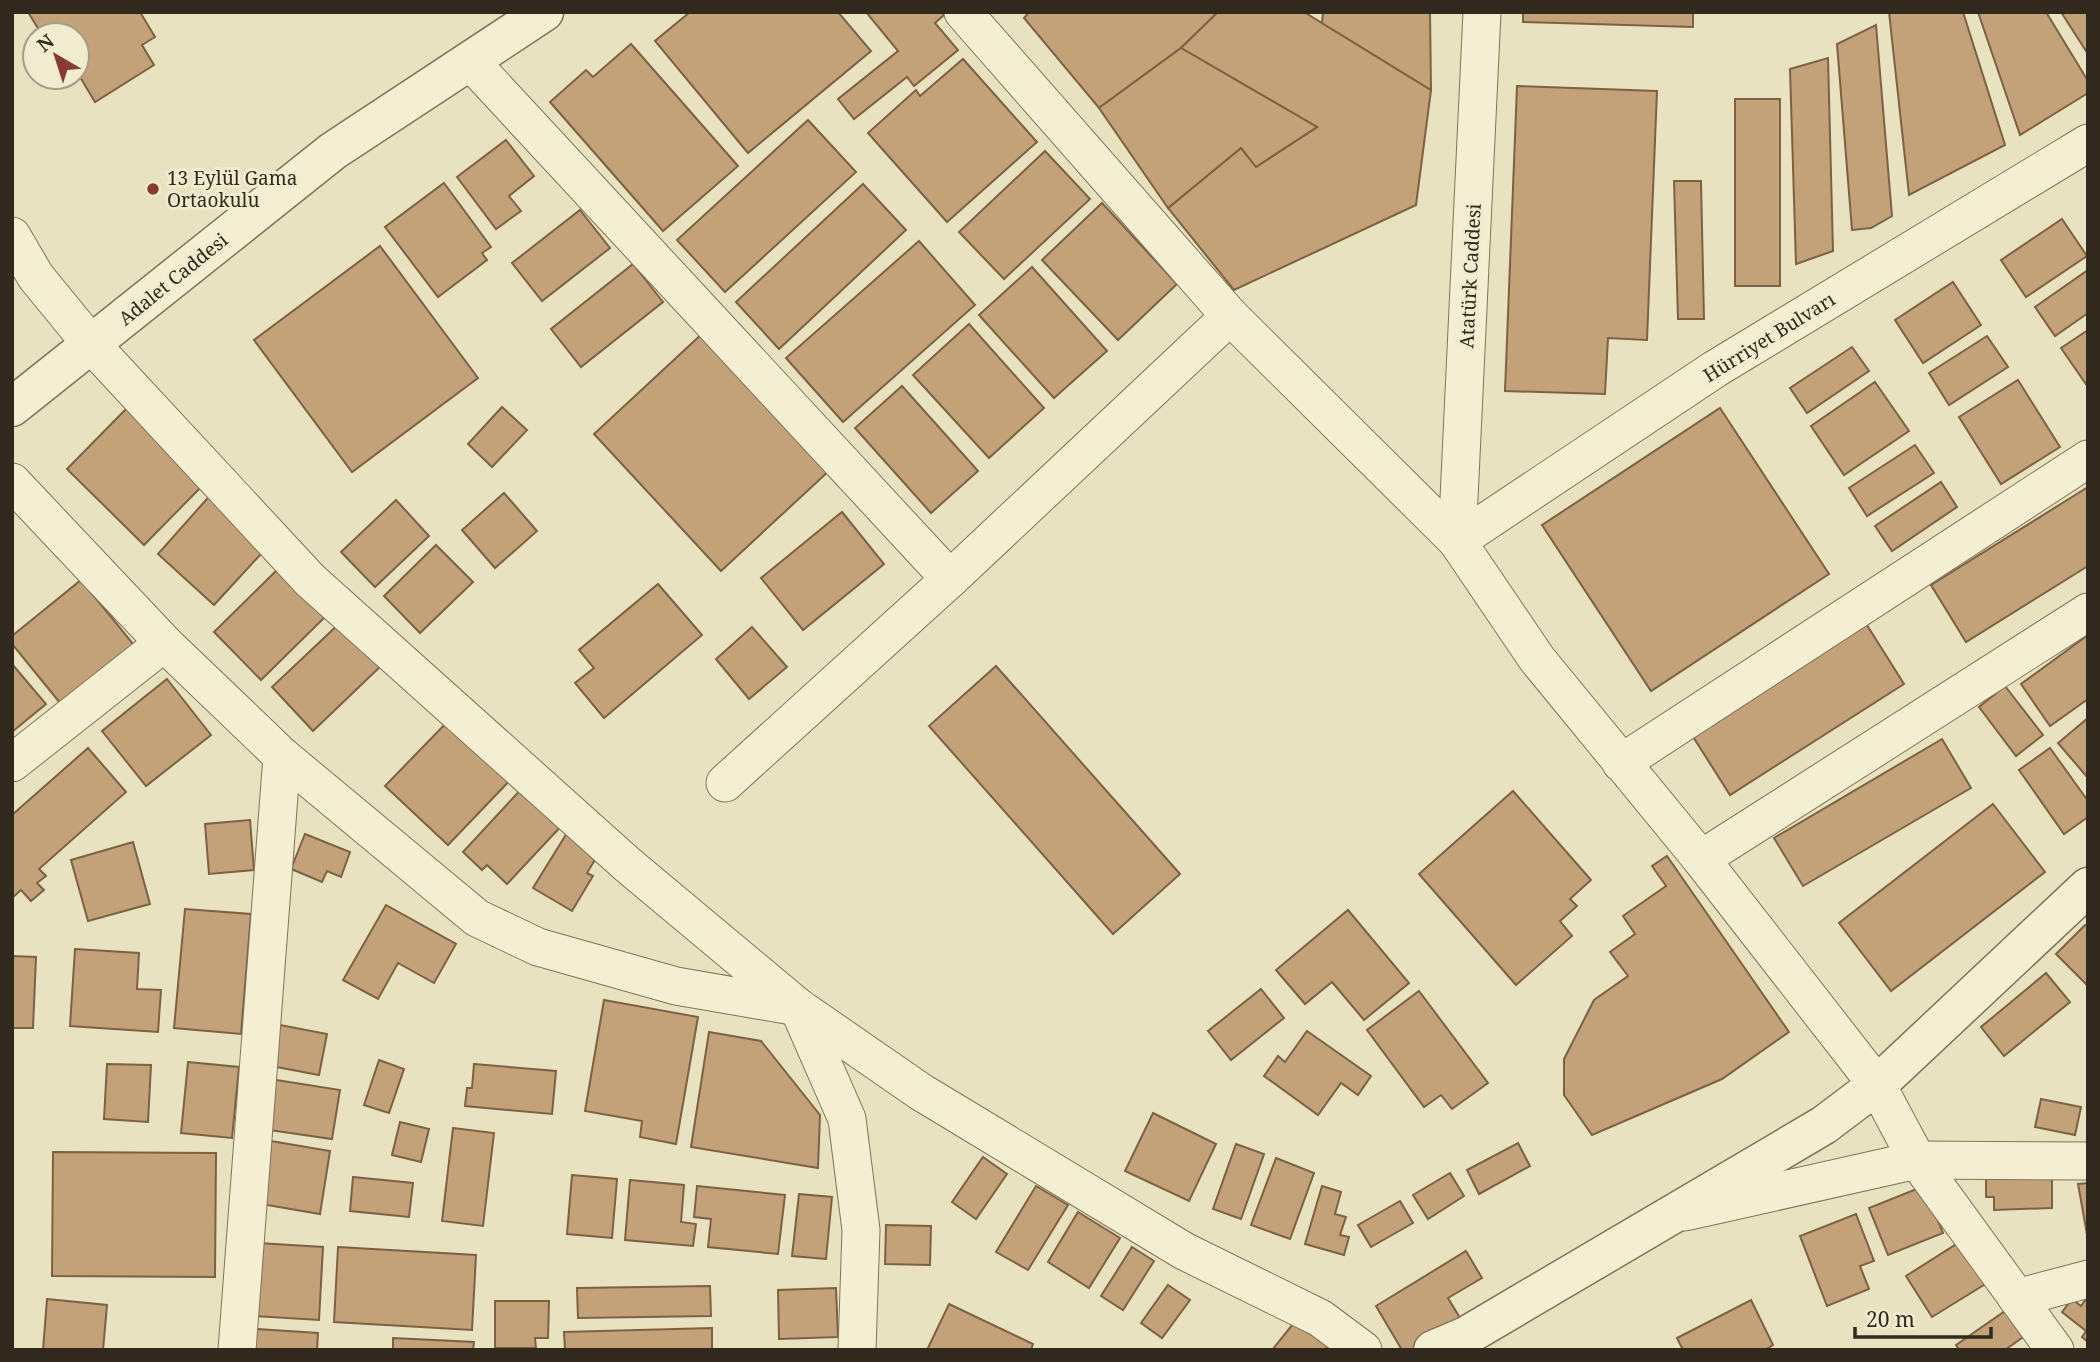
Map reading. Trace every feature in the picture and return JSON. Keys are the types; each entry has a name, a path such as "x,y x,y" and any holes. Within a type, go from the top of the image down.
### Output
{"street":[{"name":"Adalet Caddesi","path":"12,407 333,151 544,12"},
{"path":"963,12 1230,316 1457,541 1537,659 1701,859 1877,1085 1917,1160 2055,1350"},
{"name":"Atatürk Caddesi","path":"1457,541 1482,12"},
{"path":"471,62 950,579"},
{"name":"Hürriyet Bulvarı","path":"1457,541 1715,369 2088,143"},
{"path":"12,236 36,276 91,344 310,580 628,864 798,1007 921,1092 1184,1251 1320,1318 1363,1350"},
{"path":"725,783 950,579 1230,316"},
{"path":"1621,763 2088,459"},
{"path":"12,482 164,643 282,756 477,918 538,947 676,986 798,1007"},
{"path":"1701,859 2088,612"},
{"path":"12,763 164,643"},
{"path":"237,1350 282,756"},
{"path":"1433,1350 1466,1336 1824,1125 1877,1085 2088,887"},
{"path":"798,1007 847,1119 861,1230 856,1350"},
{"path":"1670,1215 1917,1160 2088,1161"},
{"path":"2017,1298 2088,1279"}],"building":[{"path":"28,12 140,12 155,37 142,45 154,65 95,102 88,91 91,91 91,21 33,21"},
{"path":"690,12 838,12 871,51 748,153 655,41"},
{"path":"866,12 941,12 944,15 935,23 958,50 914,86 907,77 854,119 838,99 898,51"},
{"path":"1029,12 1218,12 1181,48 1099,108 1024,18"},
{"path":"1218,12 1304,12 1431,90 1416,205 1234,290 1168,208 1241,148 1256,167 1317,127 1181,48"},
{"path":"1323,12 1430,12 1431,90 1322,23"},
{"path":"1523,12 1693,12 1693,27 1523,22"},
{"path":"1889,12 1963,12 2005,145 1909,195"},
{"path":"1978,12 2046,12 2088,81 2088,93 2020,135"},
{"path":"2061,12 2088,12 2088,54"},
{"path":"1876,25 1892,216 1871,228 1852,230 1837,44"},
{"path":"631,44 738,166 663,231 550,102 586,70 593,77"},
{"path":"1181,48 1317,127 1256,167 1241,148 1168,208 1099,108"},
{"path":"1828,58 1833,251 1796,264 1790,69"},
{"path":"963,59 1037,142 947,222 868,133 916,90 920,96"},
{"path":"1517,86 1657,91 1647,340 1608,338 1605,394 1505,391"},
{"path":"1735,99 1780,99 1780,286 1735,286"},
{"path":"808,120 856,172 725,292 677,240"},
{"path":"506,140 534,176 509,196 521,211 496,229 457,177"},
{"path":"1045,151 1090,199 1004,279 959,232"},
{"path":"1674,181 1701,181 1704,319 1678,319"},
{"path":"444,183 491,247 482,253 487,260 438,297 385,227"},
{"path":"863,184 906,230 779,349 736,302"},
{"path":"1102,203 1177,284 1118,340 1042,260"},
{"path":"580,210 610,248 542,301 512,263"},
{"path":"2062,219 2087,256 2026,297 2001,260"},
{"path":"919,241 975,305 843,422 786,358"},
{"path":"380,246 478,378 352,472 254,340"},
{"path":"633,264 663,302 581,367 551,329"},
{"path":"1032,267 1107,351 1054,398 979,315"},
{"path":"2088,270 2088,313 2055,336 2035,307"},
{"path":"1953,282 1981,325 1923,363 1895,320"},
{"path":"969,324 1044,408 989,458 913,375"},
{"path":"2088,330 2088,387 2061,348"},
{"path":"704,332 831,469 721,571 594,434"},
{"path":"1987,336 2008,367 1949,405 1929,373"},
{"path":"1852,347 1869,371 1807,413 1790,388"},
{"path":"2018,380 2060,447 2001,484 1959,417"},
{"path":"1875,382 1909,431 1844,475 1811,426"},
{"path":"902,386 978,471 931,513 855,428"},
{"path":"502,407 527,430 492,467 468,444"},
{"path":"127,408 205,483 144,545 67,469"},
{"path":"1720,408 1829,574 1651,691 1542,525"},
{"path":"1915,445 1934,473 1867,516 1849,488"},
{"path":"1941,482 1957,507 1892,551 1875,526"},
{"path":"2088,487 2088,566 1966,642 1931,585"},
{"path":"214,491 271,543 214,605 158,554"},
{"path":"504,493 537,531 495,568 462,530"},
{"path":"396,500 429,536 375,587 341,552"},
{"path":"842,512 884,564 803,630 761,578"},
{"path":"436,545 473,582 420,633 384,596"},
{"path":"284,563 331,611 261,680 214,632"},
{"path":"81,580 138,650 65,709 12,644 12,636"},
{"path":"658,584 702,635 604,718 575,683 594,668 579,650"},
{"path":"342,621 383,664 313,731 272,687"},
{"path":"1865,622 1904,684 1730,795 1690,732"},
{"path":"752,627 787,667 749,699 716,659"},
{"path":"2088,635 2088,699 2050,726 2021,684"},
{"path":"12,664 46,704 12,732"},
{"path":"996,666 1180,874 1113,934 929,726"},
{"path":"167,679 211,735 146,786 102,731"},
{"path":"2005,686 2043,735 2016,756 1979,707"},
{"path":"453,716 515,775 448,845 385,786"},
{"path":"2088,718 2088,778 2058,743"},
{"path":"1942,739 1971,788 1803,886 1774,838"},
{"path":"88,748 126,792 39,869 46,876 37,883 44,890 31,901 21,890 12,898 12,815"},
{"path":"2050,748 2088,801 2088,817 2064,834 2019,770"},
{"path":"525,785 565,822 507,884 487,865 482,870 463,852"},
{"path":"1513,791 1591,880 1570,899 1577,906 1560,921 1572,936 1516,985 1419,874"},
{"path":"1993,804 2045,872 1891,991 1839,923"},
{"path":"250,820 254,870 209,874 205,824"},
{"path":"567,833 599,853 587,873 593,876 572,911 533,888"},
{"path":"305,834 350,852 341,877 327,871 322,882 291,869"},
{"path":"133,842 150,904 88,921 71,860"},
{"path":"1667,856 1789,1032 1722,1079 1592,1135 1564,1095 1564,1059 1594,1000 1628,976 1610,952 1635,934 1623,916 1666,886 1652,866"},
{"path":"386,905 456,944 434,983 398,963 378,999 343,980"},
{"path":"185,909 251,914 241,1034 174,1028"},
{"path":"1348,910 1409,983 1364,1020 1332,982 1305,1004 1276,970"},
{"path":"2085,925 2088,927 2088,986 2056,954"},
{"path":"75,949 139,953 137,989 161,990 158,1032 70,1026"},
{"path":"12,956 36,957 33,1028 12,1028"},
{"path":"2046,973 2070,1002 2004,1056 1981,1027"},
{"path":"1261,989 1284,1018 1231,1060 1208,1031"},
{"path":"1419,991 1488,1083 1452,1109 1441,1095 1424,1107 1367,1030"},
{"path":"604,1000 698,1017 676,1144 640,1137 642,1121 585,1111"},
{"path":"280,1025 327,1034 319,1075 271,1066"},
{"path":"1307,1031 1371,1076 1358,1095 1341,1083 1318,1115 1264,1076 1278,1056 1285,1062"},
{"path":"709,1032 761,1041 820,1115 818,1168 691,1147"},
{"path":"379,1060 404,1069 389,1113 364,1105"},
{"path":"188,1062 239,1067 232,1138 181,1133"},
{"path":"107,1064 151,1065 148,1122 104,1119"},
{"path":"474,1064 556,1071 552,1114 465,1106 467,1088 472,1088"},
{"path":"270,1079 340,1090 332,1139 262,1129"},
{"path":"2041,1099 2081,1107 2075,1135 2035,1127"},
{"path":"1153,1113 1216,1144 1189,1201 1125,1171"},
{"path":"400,1122 429,1129 421,1162 392,1155"},
{"path":"453,1128 494,1133 483,1226 442,1221"},
{"path":"271,1141 330,1151 320,1214 261,1204"},
{"path":"1518,1143 1530,1166 1479,1194 1467,1170"},
{"path":"1236,1144 1264,1154 1241,1219 1213,1209"},
{"path":"53,1152 216,1153 215,1277 52,1276"},
{"path":"983,1157 1007,1174 976,1219 952,1202"},
{"path":"1276,1158 1314,1173 1290,1239 1251,1225"},
{"path":"1450,1173 1464,1196 1428,1219 1413,1195"},
{"path":"572,1175 617,1179 612,1238 567,1234"},
{"path":"353,1177 413,1183 409,1217 350,1211"},
{"path":"2052,1177 2052,1208 1994,1210 1994,1197 1986,1197 1986,1178"},
{"path":"630,1180 684,1185 681,1222 696,1224 693,1246 625,1240"},
{"path":"2088,1183 2088,1240 2078,1184"},
{"path":"697,1186 785,1195 778,1254 708,1247 711,1219 694,1217"},
{"path":"1036,1186 1068,1205 1028,1270 996,1252"},
{"path":"1322,1186 1341,1192 1335,1214 1346,1217 1340,1235 1349,1237 1344,1255 1305,1244"},
{"path":"1924,1186 1943,1233 1888,1255 1869,1208"},
{"path":"799,1194 832,1197 826,1259 792,1256"},
{"path":"1400,1201 1413,1223 1371,1247 1358,1225"},
{"path":"1078,1212 1120,1238 1089,1288 1048,1262"},
{"path":"1856,1214 1874,1261 1860,1266 1869,1289 1827,1306 1800,1236"},
{"path":"886,1225 931,1226 930,1265 885,1264"},
{"path":"1966,1238 1992,1280 1932,1317 1906,1276"},
{"path":"258,1243 323,1247 319,1320 254,1316"},
{"path":"338,1247 476,1255 472,1330 334,1322"},
{"path":"1132,1247 1154,1261 1123,1310 1101,1296"},
{"path":"1466,1251 1482,1278 1448,1298 1463,1323 1419,1350 1402,1350 1376,1306"},
{"path":"1168,1285 1190,1300 1162,1338 1141,1323"},
{"path":"710,1286 711,1316 578,1318 577,1288"},
{"path":"836,1288 838,1337 779,1339 778,1290"},
{"path":"2088,1296 2088,1342 2082,1337 2086,1331 2062,1312 2072,1299 2081,1306"},
{"path":"47,1299 107,1305 103,1350 43,1350"},
{"path":"1751,1300 1773,1345 1765,1350 1683,1350 1677,1338"},
{"path":"495,1301 549,1301 548,1338 535,1338 536,1348 495,1348"},
{"path":"949,1304 1033,1344 1031,1350 927,1350"},
{"path":"2008,1309 2026,1335 2005,1350 1959,1350 1956,1345"},
{"path":"1297,1319 1329,1344 1325,1350 1272,1350"},
{"path":"712,1328 712,1350 565,1350 564,1332"},
{"path":"257,1329 318,1333 317,1350 255,1350"},
{"path":"393,1338 474,1342 473,1350 393,1350"}],"place":[{"name":"13 Eylül Gama Ortaokulu","path":"153,189"}]}
